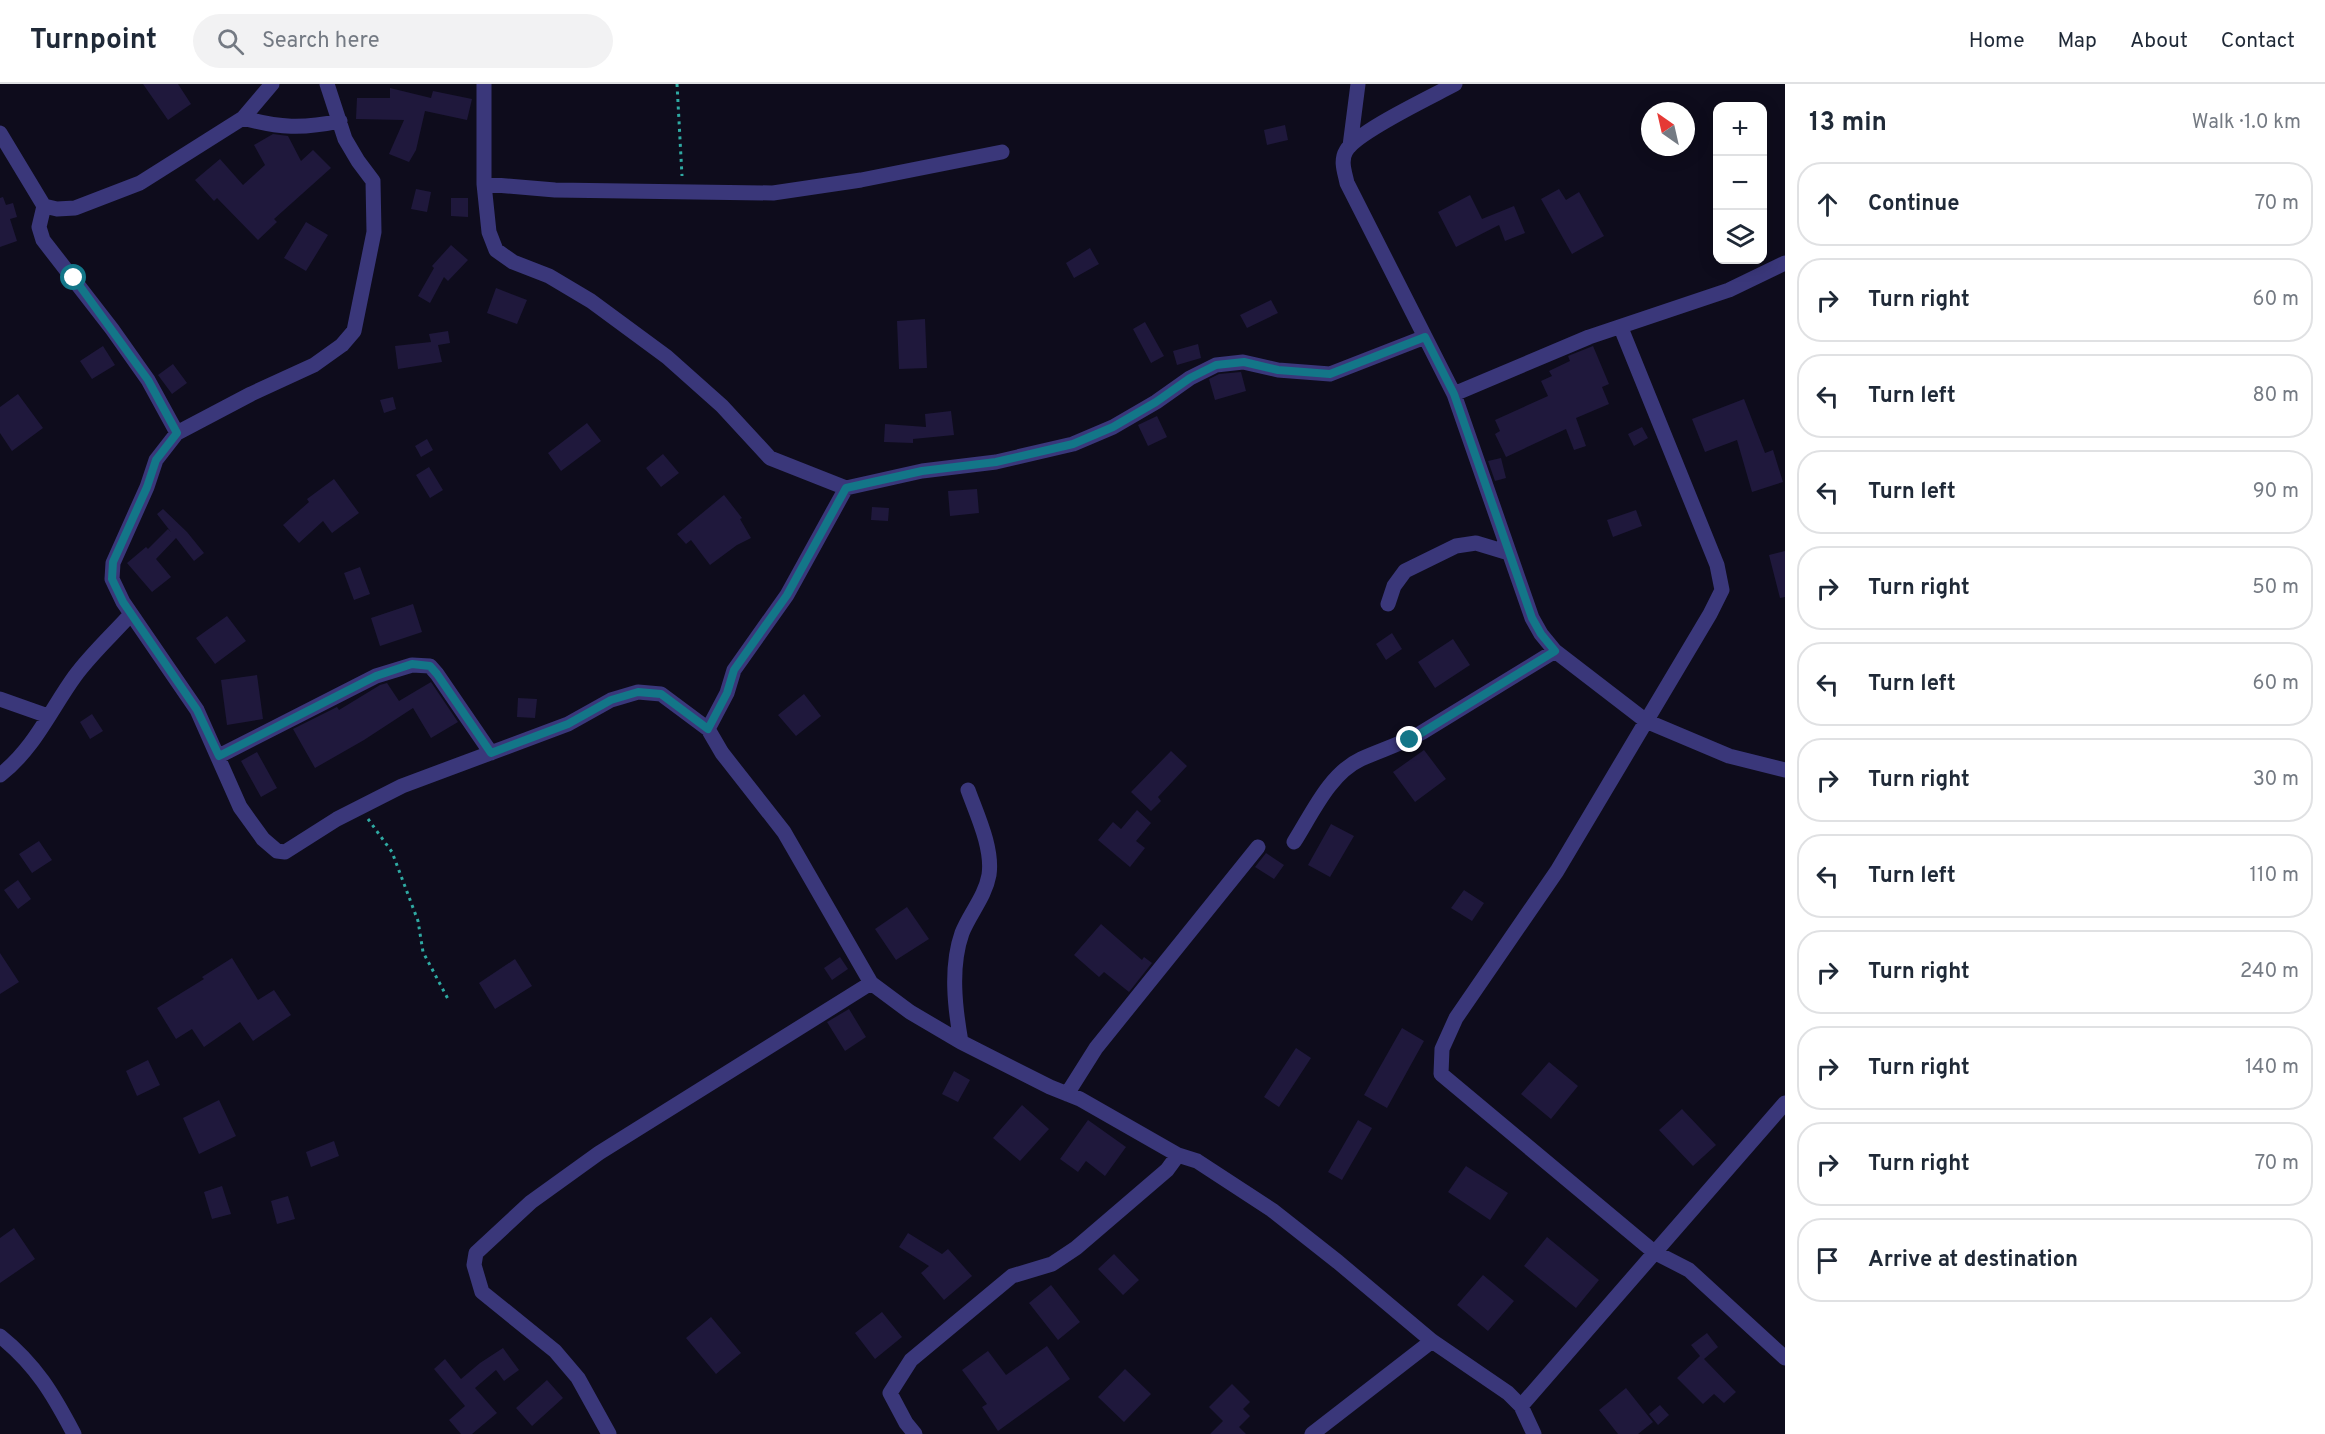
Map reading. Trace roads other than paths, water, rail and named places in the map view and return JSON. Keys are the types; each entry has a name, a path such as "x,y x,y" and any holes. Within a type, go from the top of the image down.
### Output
{"street":[{"path":"44,206 57,209 75,208 140,183 243,118 272,84"},
{"path":"327,84 345,139 373,181 374,232 354,331 342,345 314,364 177,433 156,460 147,487 113,562 112,579 132,614 197,710 240,807 263,839 277,851 285,852 337,819 402,786 568,724 611,700 638,692 661,694 708,729 722,753 784,832 870,983 910,1012 962,1042 1080,1099 1178,1155 1197,1161 1272,1210 1432,1341 1508,1393 1521,1406 1530,1433"},
{"path":"484,84 484,184 489,232 496,250 513,262 549,276 591,301 667,357 722,406 770,458 846,488 922,471 996,462 1073,444 1113,427 1156,402 1190,378 1216,365 1244,362 1278,370 1330,374 1425,337"},
{"path":"1350,146 1358,84"},
{"path":"1455,84 1399,113 1350,146 1345,152 1343,162 1347,183 1360,204 1454,394 1532,618 1555,651 1646,721 1729,756 1785,770"},
{"path":"243,118 265,124 304,128 340,121"},
{"path":"0,133 44,206 39,227 43,240 112,329 142,372 177,433"},
{"path":"484,184 555,190 773,194 861,180 1002,152"},
{"path":"1454,394 1589,337 1730,290 1785,263"},
{"path":"1621,328 1717,565 1722,590 1690,650 1557,871 1456,1018 1442,1049 1441,1074 1654,1252 1689,1270 1785,1358"},
{"path":"708,729 727,693 734,670 787,595 846,488"},
{"path":"1388,604 1394,586 1405,571 1456,546 1476,543 1509,553"},
{"path":"0,775 35,739 77,674 132,614"},
{"path":"1294,842 1332,783 1346,769 1360,760 1410,740 1555,651"},
{"path":"219,756 376,676 412,664 430,666 491,753"},
{"path":"0,699 48,716"},
{"path":"962,1042 954,1003 956,969 962,933 979,903 989,873 985,837 968,790"},
{"path":"1067,1094 1096,1048 1258,847"},
{"path":"609,1434 578,1378 555,1351 482,1292 474,1265 476,1253 531,1202 599,1153 870,983"},
{"path":"1521,1406 1785,1102"},
{"path":"915,1434 906,1423 890,1393 911,1360 1012,1276 1052,1264 1076,1248 1167,1170 1178,1155"},
{"path":"0,1336 30,1362 41,1376 74,1434"},
{"path":"1312,1434 1432,1341"}]}
